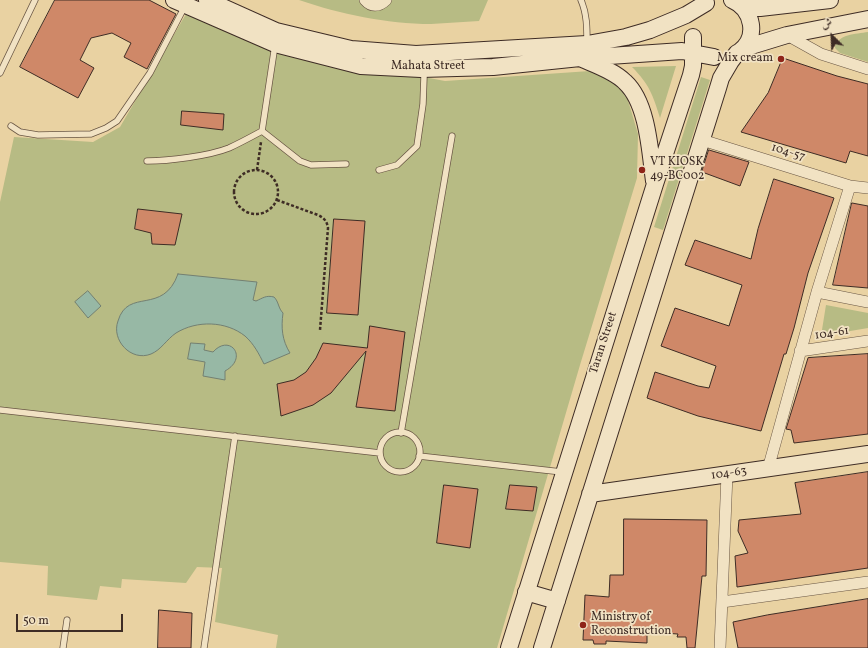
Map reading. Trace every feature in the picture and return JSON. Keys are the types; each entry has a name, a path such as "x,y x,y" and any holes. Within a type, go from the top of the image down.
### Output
{"main road":[{"name":"Mahata Street","path":"207,0 276,31 351,49 416,54 682,51 693,45 714,57 723,58 737,53"},
{"path":"542,648 721,78 737,53 745,47 750,38 751,24 743,3 777,6 830,0"},
{"name":"Mahata Street","path":"180,3 275,44 361,66 421,69 493,67 584,51 644,32 679,18 703,4"},
{"name":"Taran Street","path":"509,648 563,472 691,75 693,66 692,22 703,4"},
{"path":"737,53 759,43 787,35 868,19"},
{"path":"584,51 626,82 637,98 646,125 655,184"},
{"name":"104-63","path":"590,494 868,454"},
{"path":"526,592 557,601"}],"street":[{"path":"365,0 375,6 386,0"},
{"path":"787,35 822,54 868,69"},
{"name":"104-57","path":"702,140 850,186 868,188"},
{"path":"768,468 817,292 850,186"},
{"path":"817,292 868,302"},
{"name":"104-61","path":"800,352 868,341"},
{"path":"720,648 727,474"},
{"path":"722,602 868,582"}],"lane":[{"path":"0,73 35,0"},
{"path":"581,0 587,24 584,51"},
{"path":"11,126 20,132 38,135 91,134 106,128 117,121 150,73 180,3"},
{"path":"262,131 275,44"},
{"path":"379,170 397,165 417,146 423,104 424,77 421,69"},
{"path":"147,161 158,161 200,155 228,148 262,131"},
{"path":"262,131 300,160 311,165 346,164"},
{"path":"401,433 452,136"},
{"path":"0,410 380,453"},
{"path":"395,433 401,433 413,438 419,449 417,462 413,467 402,472 390,469 385,465 380,453 384,441 389,436 395,433"},
{"path":"204,648 235,436"},
{"path":"419,456 563,472"},
{"path":"63,648 67,620"}],"path":[{"path":"257,170 262,131"},
{"path":"250,170 264,171 275,180 278,186 277,200 268,211 261,214 246,212 235,202 233,194 234,186 237,179 242,174 250,170"},
{"path":"277,200 318,215 327,223 328,228 320,330"}],"green space":[{"path":"299,0 488,0 479,21 414,24 347,14"},
{"path":"186,14 286,51 445,81 590,71 603,73 612,77 627,97 638,134 637,178 580,365 497,648 276,648 278,635 215,622 222,568 197,567 186,583 122,579 121,588 100,586 97,600 47,595 48,566 0,562 0,202 14,137 93,142 120,127"},
{"path":"868,32 868,62 840,53 835,48 836,43 843,37"},
{"path":"676,66 660,118 650,90 643,79 632,67"},
{"path":"701,77 710,80 663,230 654,227"},
{"path":"826,305 868,313 868,328 821,336"}],"shaded area":[{"path":"178,274 257,282 253,300 256,301 269,296 276,299 283,313 283,334 285,343 290,353 264,364 254,346 245,336 229,327 211,324 202,324 184,329 173,335 158,350 144,356 136,355 124,348 117,335 118,321 123,311 129,305 164,294 172,287"},
{"path":"88,291 101,306 88,318 75,302"},
{"path":"191,343 205,344 204,350 213,352 219,347 225,345 231,346 236,354 236,360 232,366 225,371 225,380 203,376 205,362 188,359"}],"building":[{"path":"55,0 149,0 176,14 147,69 124,57 131,43 112,33 91,38 80,60 94,68 78,98 20,67"},
{"path":"783,58 837,76 868,84 868,156 850,151 846,163 741,132 768,93"},
{"path":"182,111 224,114 223,130 181,125"},
{"path":"709,150 749,162 740,186 702,172"},
{"path":"774,179 834,198 808,273 794,328 786,354 784,354 761,431 698,416 647,398 655,372 698,386 709,388 716,366 661,346 675,308 729,326 742,285 685,265 695,240 751,259 758,229"},
{"path":"852,203 868,206 868,288 833,285"},
{"path":"138,209 182,214 175,245 152,244 151,233 135,229"},
{"path":"334,219 365,221 358,315 327,313"},
{"path":"370,326 405,332 395,411 356,407 366,351 331,393 313,405 281,416 277,384 294,380 306,372 316,358 323,343 367,348"},
{"path":"868,354 868,434 794,443 791,430 786,429 808,358"},
{"path":"868,472 868,568 737,587 735,556 748,553 738,531 739,520 801,514 795,483"},
{"path":"444,485 478,489 470,548 437,543"},
{"path":"510,485 537,487 533,511 506,509"},
{"path":"624,519 707,520 706,576 702,576 695,648 687,648 686,637 677,637 678,634 647,632 647,643 606,641 606,644 594,644 593,640 583,640 585,595 609,597 610,575 623,575"},
{"path":"868,599 868,648 738,648 733,622"},
{"path":"159,610 192,613 191,648 158,648"}],"place":[{"name":"Mix cream","path":"781,59"},
{"name":"VT KIOSK 49-BC002","path":"642,170"},
{"name":"Ministry of Reconstruction","path":"583,625"}]}
